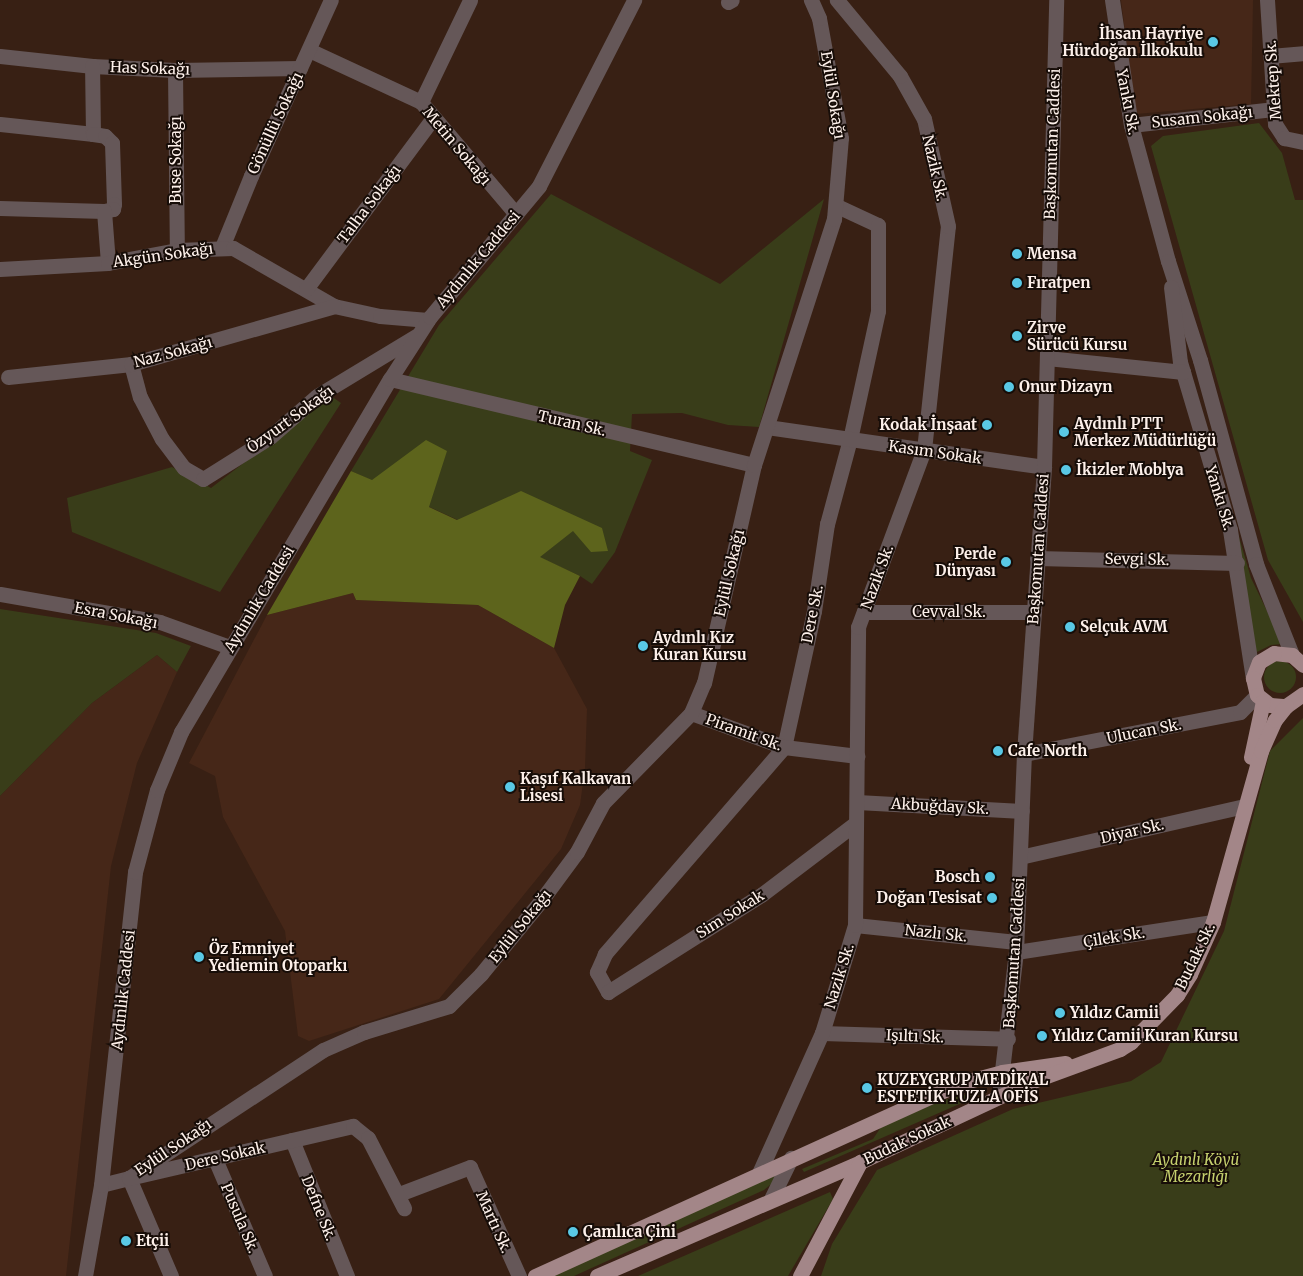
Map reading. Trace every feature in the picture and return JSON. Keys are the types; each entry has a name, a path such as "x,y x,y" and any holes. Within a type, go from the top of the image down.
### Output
{"main road":[{"path":"1244,806 1260,698 1253,678 1259,662 1266,656 1274,653 1299,661"},
{"path":"1260,698 1270,705 1297,701"},
{"path":"1244,806 1261,752 1275,720 1297,701"},
{"name":"Budak Sk.","path":"1085,1060 1120,1049 1149,1024 1190,974 1213,922 1244,806"},
{"name":"Budak Sokak","path":"536,1276 791,1158 961,1083 1002,1072 1085,1060"},
{"name":"Budak Sokak","path":"597,1276 860,1162 999,1096 1085,1060"},
{"path":"800,1276 860,1162"},
{"path":"808,1260 812,1276"}],"street":[{"name":"Gönüllü Sokağı","path":"222,247 331,0"},
{"path":"421,102 470,0"},
{"name":"Aydınlık Caddesi","path":"86,1276 101,1185 135,872 157,790 181,732 230,646 390,379 428,320 539,186 634,0"},
{"name":"Eylül Sokağı","path":"101,1185 129,1178 323,1050 364,1032 449,1006 481,974 540,902 577,852 603,804 691,712 704,683 754,465 837,206 841,138 819,18 811,0"},
{"name":"Nazik Sk.","path":"758,1173 822,1033 855,925 858,627 924,450 948,226 924,119 900,76 837,0"},
{"name":"Başkomutan Caddesi","path":"999,1096 1008,1039 1016,947 1024,754 1044,467 1056,0"},
{"name":"Yankı Sk.","path":"1112,0 1131,124 1168,261 1224,447 1256,564 1299,661"},
{"name":"Mektep Sk.","path":"1267,0 1275,124 1284,138 1303,142"},
{"name":"Metin Sokağı","path":"309,50 421,102 516,214"},
{"path":"1270,56 1303,53"},
{"name":"Has Sokağı","path":"0,56 92,66 175,70 300,68"},
{"path":"92,66 93,134"},
{"name":"Buse Sokağı","path":"175,70 176,250"},
{"name":"Susam Sokağı","path":"1131,124 1273,109"},
{"name":"Talha Sokağı","path":"306,290 433,118"},
{"path":"0,124 105,136 112,143 114,204 113,209 104,211 0,208"},
{"name":"Dere Sk.","path":"604,983 597,972 605,954 784,747 814,611 827,524 850,440 878,311 878,225 837,206"},
{"path":"104,211 108,263"},
{"name":"Akgün Sokağı","path":"0,269 108,263 176,250 233,248 334,306 380,316 428,320"},
{"name":"Yankı Sk.","path":"1168,261 1174,331 1183,372 1230,530 1253,678"},
{"name":"Naz Sokağı","path":"8,378 132,364 334,306"},
{"name":"Özyurt Sokağı","path":"132,364 140,396 162,439 184,468 203,479 270,437 317,396 420,334"},
{"path":"1046,358 1183,372"},
{"name":"Turan Sk.","path":"390,379 754,465"},
{"name":"Kasım Sokak","path":"767,427 1044,467"},
{"name":"Sevgi Sk.","path":"1037,558 1236,563"},
{"name":"Esra Sokağı","path":"0,594 160,622 230,646"},
{"name":"Cevval Sk.","path":"864,612 1034,612"},
{"name":"Ulucan Sk.","path":"1024,754 1240,712 1260,698"},
{"name":"Piramit Sk.","path":"691,712 784,747 857,756"},
{"name":"Akbuğday Sk.","path":"857,802 1022,811"},
{"name":"Diyar Sk.","path":"1020,857 1244,806"},
{"name":"Sim Sokak","path":"604,983 608,992 639,975 657,959 761,895 856,822"},
{"name":"Çilek Sk.","path":"1016,947 1213,922"},
{"name":"Nazlı Sk.","path":"855,925 1016,947"},
{"name":"Işıltı Sk.","path":"822,1033 1008,1039"},
{"name":"Dere Sokak","path":"129,1178 353,1126 368,1138 402,1201 470,1167"},
{"name":"Defne Sk.","path":"292,1140 347,1276"},
{"path":"771,1199 791,1158"},
{"name":"Pusula Sk.","path":"215,1159 265,1276"},
{"name":"Martı Sk.","path":"470,1167 519,1276"},
{"path":"129,1178 171,1276"}],"shaded area":[{"path":"1121,0 1253,0 1251,104 1136,114"},
{"path":"353,593 356,600 478,605 554,648 587,709 585,768 580,805 561,849 439,999 309,1041 298,1036 285,931 223,817 215,776 189,763 267,615"},
{"path":"157,655 177,672 137,763 111,866 66,1276 0,1276 0,796 92,703"}],"green space":[{"path":"1259,123 1282,153 1295,200 1303,200 1303,622 1268,560 1151,146 1163,136"},
{"path":"551,194 720,284 824,199 759,427 728,425 682,413 632,414 630,451 652,460 615,552 592,584 580,576 351,471 439,325"},
{"path":"331,396 341,403 220,592 72,532 67,498 172,467 211,488"},
{"path":"426,440 447,451 429,507 457,520 521,491 602,528 608,551 591,552 573,531 540,557 580,576 565,605 554,648 478,605 356,600 353,593 267,615 351,471 372,480"},
{"path":"1237,530 1251,578 1283,644 1271,645 1255,653"},
{"path":"0,609 156,633 191,646 177,672 157,655 92,703 0,796"},
{"path":"1280,661 1286,662 1291,666 1295,671 1295,683 1291,688 1286,692 1280,693 1274,692 1269,688 1265,683 1264,677 1265,671 1269,666 1274,662"},
{"name":"Aydınlı Köyü Mezarlığı","path":"1303,718 1303,1276 821,1276 832,1244 877,1170 1013,1109 1131,1081 1161,1062 1224,931 1270,751"},
{"path":"980,1091 980,1095 804,1172 802,1169 873,1139 881,1127 943,1100"},
{"path":"779,1173 781,1176 764,1190 574,1276 551,1276"},
{"path":"830,1192 833,1199 788,1276 638,1276"}],"place":[{"name":"İhsan Hayriye Hürdoğan İlkokulu","path":"1213,42"},
{"name":"Mensa","path":"1017,254"},
{"name":"Fıratpen","path":"1017,283"},
{"name":"Zirve Sürücü Kursu","path":"1017,336"},
{"name":"Onur Dizayn","path":"1009,387"},
{"name":"Kodak İnşaat","path":"987,425"},
{"name":"Aydınlı PTT Merkez Müdürlüğü","path":"1064,432"},
{"name":"İkizler Moblya","path":"1066,470"},
{"name":"Perde Dünyası","path":"1006,562"},
{"name":"Selçuk AVM","path":"1070,627"},
{"name":"Aydınlı Kız Kuran Kursu","path":"643,646"},
{"name":"Cafe North","path":"998,751"},
{"name":"Kaşıf Kalkavan Lisesi","path":"510,787"},
{"name":"Bosch","path":"990,877"},
{"name":"Doğan Tesisat","path":"992,898"},
{"name":"Öz Emniyet Yediemin Otoparkı","path":"199,957"},
{"name":"Yıldız Camii","path":"1060,1013"},
{"name":"Yıldız Camii Kuran Kursu","path":"1042,1036"},
{"name":"KUZEYGRUP MEDİKAL ESTETİK TUZLA OFİS","path":"867,1088"},
{"name":"Çamlıca Çini","path":"573,1232"},
{"name":"Etçii","path":"126,1241"}]}
